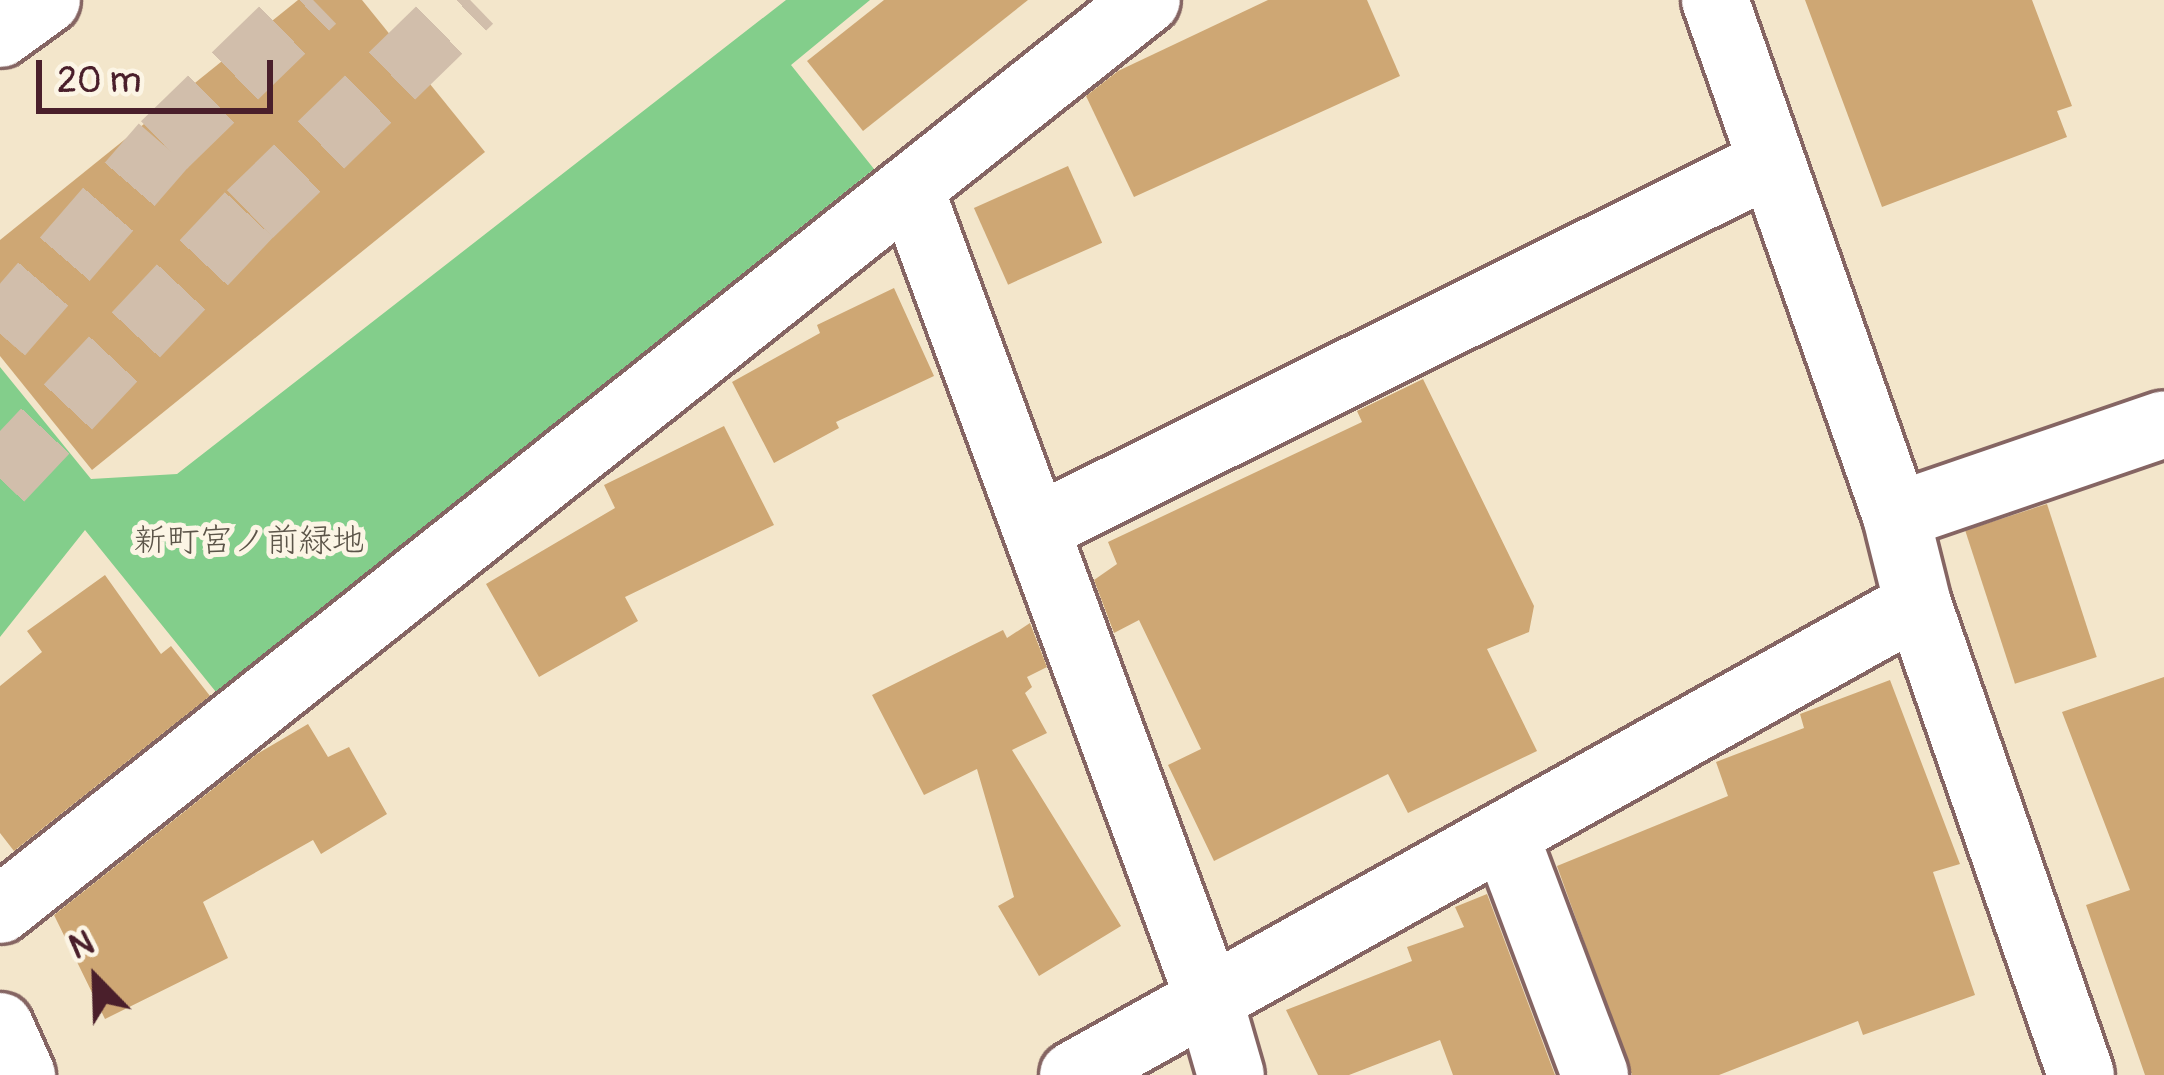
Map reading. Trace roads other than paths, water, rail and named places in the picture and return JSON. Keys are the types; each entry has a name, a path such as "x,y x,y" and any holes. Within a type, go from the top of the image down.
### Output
{"street":[{"path":"0,34 46,0"},
{"path":"0,910 1147,0"},
{"path":"1715,0 1896,516 1918,604 2081,1075"},
{"path":"1037,529 1770,163"},
{"path":"911,191 1209,999 1231,1075"},
{"path":"1896,516 2164,424"},
{"path":"1072,1075 1918,604"},
{"path":"1505,835 1594,1075"},
{"path":"0,1026 22,1075"}],"tunnel":[{"path":"0,334 164,145 313,0"},
{"path":"0,479 250,214 470,0"}],"park label":[{"name":"新町宮ノ前緑地","path":"249,541"}]}
